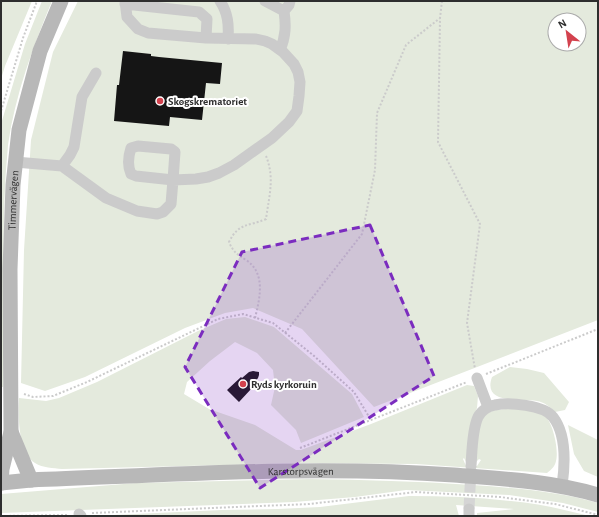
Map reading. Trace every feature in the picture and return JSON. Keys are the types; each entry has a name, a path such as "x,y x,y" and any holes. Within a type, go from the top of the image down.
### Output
{"main road":[{"name":"Timmervägen","path":"1,483 2,469 11,432 10,269 12,185 19,130 40,51 61,1"},
{"name":"Timmervägen","path":"11,432 31,480"},
{"name":"Karstorpsvägen","path":"1,483 31,480 313,470 428,473 516,480 562,486 598,495"}],"street":[{"path":"220,1 224,6 227,15 229,26 228,39"},
{"path":"264,1 287,6 284,39 280,50"},
{"path":"15,162 62,166 106,198 137,211 151,214 163,212 171,204 173,180 175,152 171,149 138,146 130,148 128,168 131,174 136,176 173,180 208,177 234,165 272,138 289,122 297,110 299,103 300,82 298,72 294,64 272,44 256,39 206,38 148,33 138,28 127,17 125,2 199,12 207,19 206,38"},
{"path":"62,166 74,147 82,97 96,73"},
{"path":"476,378 488,407"},
{"path":"471,466 475,424 481,412 488,407 501,404 538,407 550,414 558,425 563,445 564,462 562,486"}],"path":[{"path":"1,111 23,38 37,1"},
{"path":"442,1 440,18 438,142 480,224 467,324 476,378"},
{"path":"285,333 362,234 375,170 377,112 406,45 440,18"},
{"path":"255,318 259,302 260,280 258,272 254,266 234,252 229,242 239,228 246,224 259,222 266,219 272,178 267,158 260,147"},
{"path":"22,394 33,396 53,396 87,382 218,319 244,314 273,323 313,355 354,392 371,420"},
{"path":"300,448 598,329"},
{"path":"1,516 80,515 308,504 416,492 500,497 555,504 598,515"}],"highlighted area":[{"path":"370,225 434,376 260,488 185,367 242,252"}],"shaded area":[{"path":"1,1 32,1 1,79"},
{"path":"42,1 52,1 38,36 20,90 8,145 4,206 4,357 3,387 1,387 1,124 25,44"},
{"path":"78,1 598,1 598,320 374,407 302,329 253,308 225,313 185,328 85,377 45,391 21,383 24,250 31,140 53,52"},
{"path":"245,317 274,327 352,394 364,417 301,443 296,430 271,405 275,387 273,370 257,353 235,342 210,361 187,382 184,394 209,409 255,425 296,450 301,450 371,424 467,385 474,386 478,396 477,408 472,419 467,464 464,458 463,459 466,466 477,466 481,460 479,459 475,463 477,437 482,417 494,410 501,409 535,411 541,413 548,419 555,437 557,456 555,464 547,473 416,464 302,463 62,469 41,466 29,458 25,451 20,433 19,398 46,401 59,398 97,382 198,331 226,319"},
{"path":"510,367 544,373 569,402 565,410 555,412 547,405 540,402 497,396 492,392 490,386 492,377"},
{"path":"568,425 598,440 598,477 584,471 574,454"},
{"path":"310,479 432,483 488,486 535,491 598,503 598,512 563,503 509,495 406,490 355,497 294,502 1,513 1,494 136,483"},
{"path":"409,496 473,498 531,503 590,516 477,516 477,513 514,509 456,505 459,516 92,516 320,507"}],"building":[{"name":"Skogskrematoriet","path":"123,51 151,54 151,56 159,57 222,63 220,84 206,83 202,120 170,117 169,126 114,121 117,85 119,85"},
{"name":"Ryds kyrkoruin","path":"249,372 259,372 258,378 251,387 252,388 239,402 227,390 241,377 242,378"}],"tunnel":[{"path":"469,509 471,469"}],"place":[{"name":"Skogskrematoriet","path":"160,101"},
{"name":"Ryds kyrkoruin","path":"243,384"}]}
